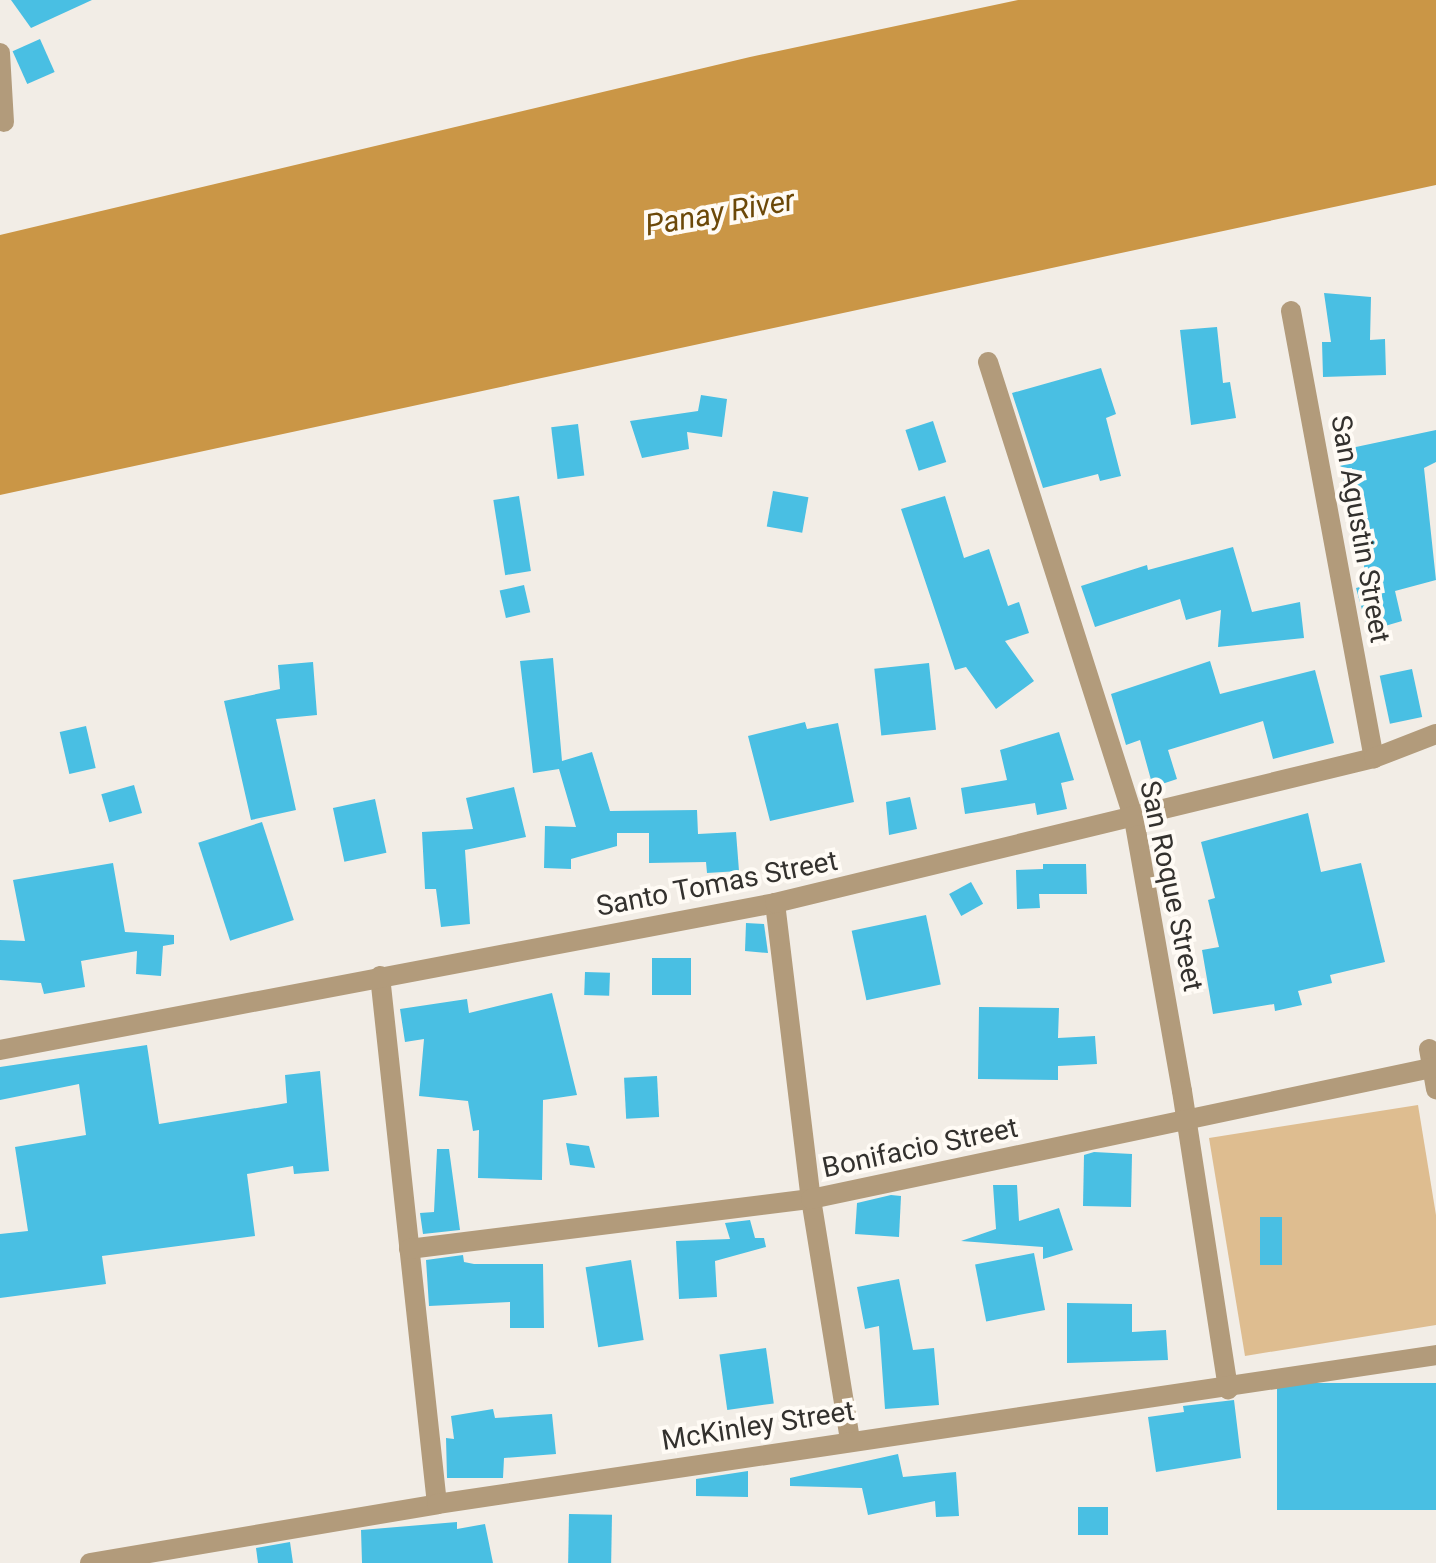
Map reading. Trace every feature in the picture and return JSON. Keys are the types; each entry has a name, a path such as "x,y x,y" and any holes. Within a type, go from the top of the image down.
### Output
{"street":[{"path":"0,53 4,122"},
{"name":"San Agustin Street","path":"1291,311 1374,758"},
{"name":"San Roque Street","path":"988,362 1134,819 1228,1389"},
{"name":"Santo Tomas Street","path":"0,1050 775,903 1134,819 1374,758 1436,734"},
{"path":"775,903 811,1199 850,1440"},
{"path":"380,976 437,1504"},
{"path":"1433,1061 1436,1089"},
{"name":"Bonifacio Street","path":"409,1249 811,1199 1186,1121 1433,1061"},
{"name":"McKinley Street","path":"90,1563 437,1504 850,1440 1228,1389 1436,1355"}],"shaded area":[{"path":"1418,1105 1436,1215 1436,1325 1245,1356 1209,1138"}],"water":[{"name":"Panay River","path":"1018,0 1436,0 1436,185 0,495 0,235 750,57"}],"building":[{"path":"11,0 92,0 31,28"},
{"path":"40,39 55,72 27,84 13,51"},
{"path":"1324,293 1371,297 1370,340 1385,339 1386,375 1323,377 1322,342 1331,342"},
{"path":"1217,327 1223,383 1230,382 1236,418 1191,425 1180,330"},
{"path":"1101,368 1116,414 1106,418 1121,476 1100,481 1098,474 1043,488 1012,393"},
{"path":"701,395 727,399 722,437 687,432 689,449 642,458 630,421 698,411"},
{"path":"933,421 946,462 919,471 905,430"},
{"path":"578,424 584,476 558,479 551,427"},
{"path":"1436,430 1436,462 1424,468 1436,580 1395,591 1402,621 1368,631 1356,588 1364,586 1364,534 1354,534 1354,489 1346,491 1337,451"},
{"path":"773,491 808,497 802,533 767,526"},
{"path":"519,496 531,571 505,575 493,500"},
{"path":"945,496 964,558 989,549 1008,606 1019,602 1029,633 1005,641 1034,681 996,709 966,667 955,670 901,509"},
{"path":"1233,547 1252,612 1300,602 1304,638 1218,647 1221,610 1186,620 1180,599 1095,627 1081,586 1147,565 1148,570"},
{"path":"524,585 530,612 506,618 500,591"},
{"path":"553,658 562,761 592,752 610,811 697,810 698,834 736,832 739,871 707,873 706,862 649,863 649,833 617,833 617,846 571,859 571,869 544,868 545,826 576,827 559,769 533,773 520,661"},
{"path":"1210,661 1220,694 1315,670 1334,743 1273,759 1263,721 1168,750 1177,779 1153,787 1140,740 1126,745 1111,694"},
{"path":"313,662 317,715 276,719 296,810 251,820 224,701 280,689 278,665"},
{"path":"929,663 936,730 881,735 874,669"},
{"path":"1412,669 1422,717 1390,724 1380,676"},
{"path":"805,722 807,729 838,723 854,802 770,821 748,736"},
{"path":"86,726 96,768 69,774 60,732"},
{"path":"1059,732 1074,780 1061,783 1067,809 1037,815 1035,803 965,814 961,788 1007,780 1000,750"},
{"path":"134,785 142,813 109,822 101,794"},
{"path":"514,787 526,837 465,850 470,924 441,927 436,889 425,889 422,832 473,829 466,798"},
{"path":"910,797 917,829 889,835 886,802"},
{"path":"375,799 386,853 344,862 333,808"},
{"path":"1308,813 1321,872 1361,863 1385,962 1330,975 1332,983 1298,991 1302,1005 1275,1011 1274,1004 1213,1014 1202,950 1219,947 1208,900 1215,898 1201,842"},
{"path":"262,822 294,920 230,941 198,843"},
{"path":"113,863 125,932 174,935 174,944 163,946 161,976 136,974 137,951 81,961 85,987 44,994 41,983 0,980 0,940 25,941 13,880"},
{"path":"1043,864 1086,864 1087,894 1039,894 1040,908 1017,909 1016,870 1043,869"},
{"path":"971,882 983,904 961,916 949,894"},
{"path":"926,915 941,984 866,1000 852,931"},
{"path":"746,923 764,924 768,953 745,951"},
{"path":"652,958 691,958 691,995 652,995"},
{"path":"585,972 610,973 609,996 584,995"},
{"path":"552,993 577,1095 543,1100 542,1180 478,1178 479,1130 473,1131 468,1101 419,1096 424,1039 405,1042 400,1009 467,999 469,1013"},
{"path":"979,1007 1059,1008 1058,1038 1095,1036 1097,1064 1058,1066 1058,1080 978,1079"},
{"path":"147,1045 159,1124 287,1103 285,1075 320,1071 329,1171 294,1174 293,1166 247,1174 255,1236 102,1256 106,1284 0,1298 0,1234 28,1231 15,1147 86,1135 79,1084 0,1100 0,1067"},
{"path":"657,1076 659,1117 626,1119 624,1078"},
{"path":"566,1143 589,1146 595,1168 570,1165"},
{"path":"437,1149 449,1149 460,1230 423,1234 420,1213 434,1212"},
{"path":"1094,1152 1132,1154 1131,1207 1083,1206 1084,1155"},
{"path":"993,1185 1017,1185 1019,1221 1059,1208 1073,1250 1043,1259 1043,1247 961,1241 996,1229"},
{"path":"891,1195 901,1196 899,1237 855,1234 857,1203"},
{"path":"1260,1217 1282,1217 1282,1265 1260,1265"},
{"path":"750,1220 755,1238 764,1238 766,1247 715,1261 717,1297 679,1299 676,1241 730,1239 725,1223"},
{"path":"1034,1253 1045,1310 986,1321 975,1264"},
{"path":"463,1255 464,1262 474,1264 543,1264 544,1328 510,1328 510,1302 429,1306 426,1260"},
{"path":"631,1260 644,1340 598,1347 586,1267"},
{"path":"899,1279 913,1350 934,1348 939,1405 885,1409 879,1326 865,1329 857,1287"},
{"path":"1067,1303 1132,1304 1132,1332 1166,1330 1168,1360 1067,1363"},
{"path":"766,1348 774,1403 727,1410 719,1355"},
{"path":"1277,1383 1436,1383 1436,1510 1277,1510"},
{"path":"1234,1400 1241,1458 1156,1472 1148,1417 1184,1412 1183,1406"},
{"path":"493,1409 495,1418 552,1414 556,1454 504,1458 503,1478 447,1478 446,1438 454,1439 451,1416"},
{"path":"898,1454 903,1477 956,1472 959,1516 936,1517 935,1501 868,1515 862,1488 790,1486 790,1478"},
{"path":"748,1471 748,1497 696,1496 696,1479"},
{"path":"1078,1507 1108,1507 1108,1535 1078,1535"},
{"path":"569,1514 612,1515 611,1563 568,1563"},
{"path":"457,1522 457,1529 485,1524 493,1563 362,1563 361,1530"},
{"path":"290,1542 293,1563 258,1563 256,1548"}]}
